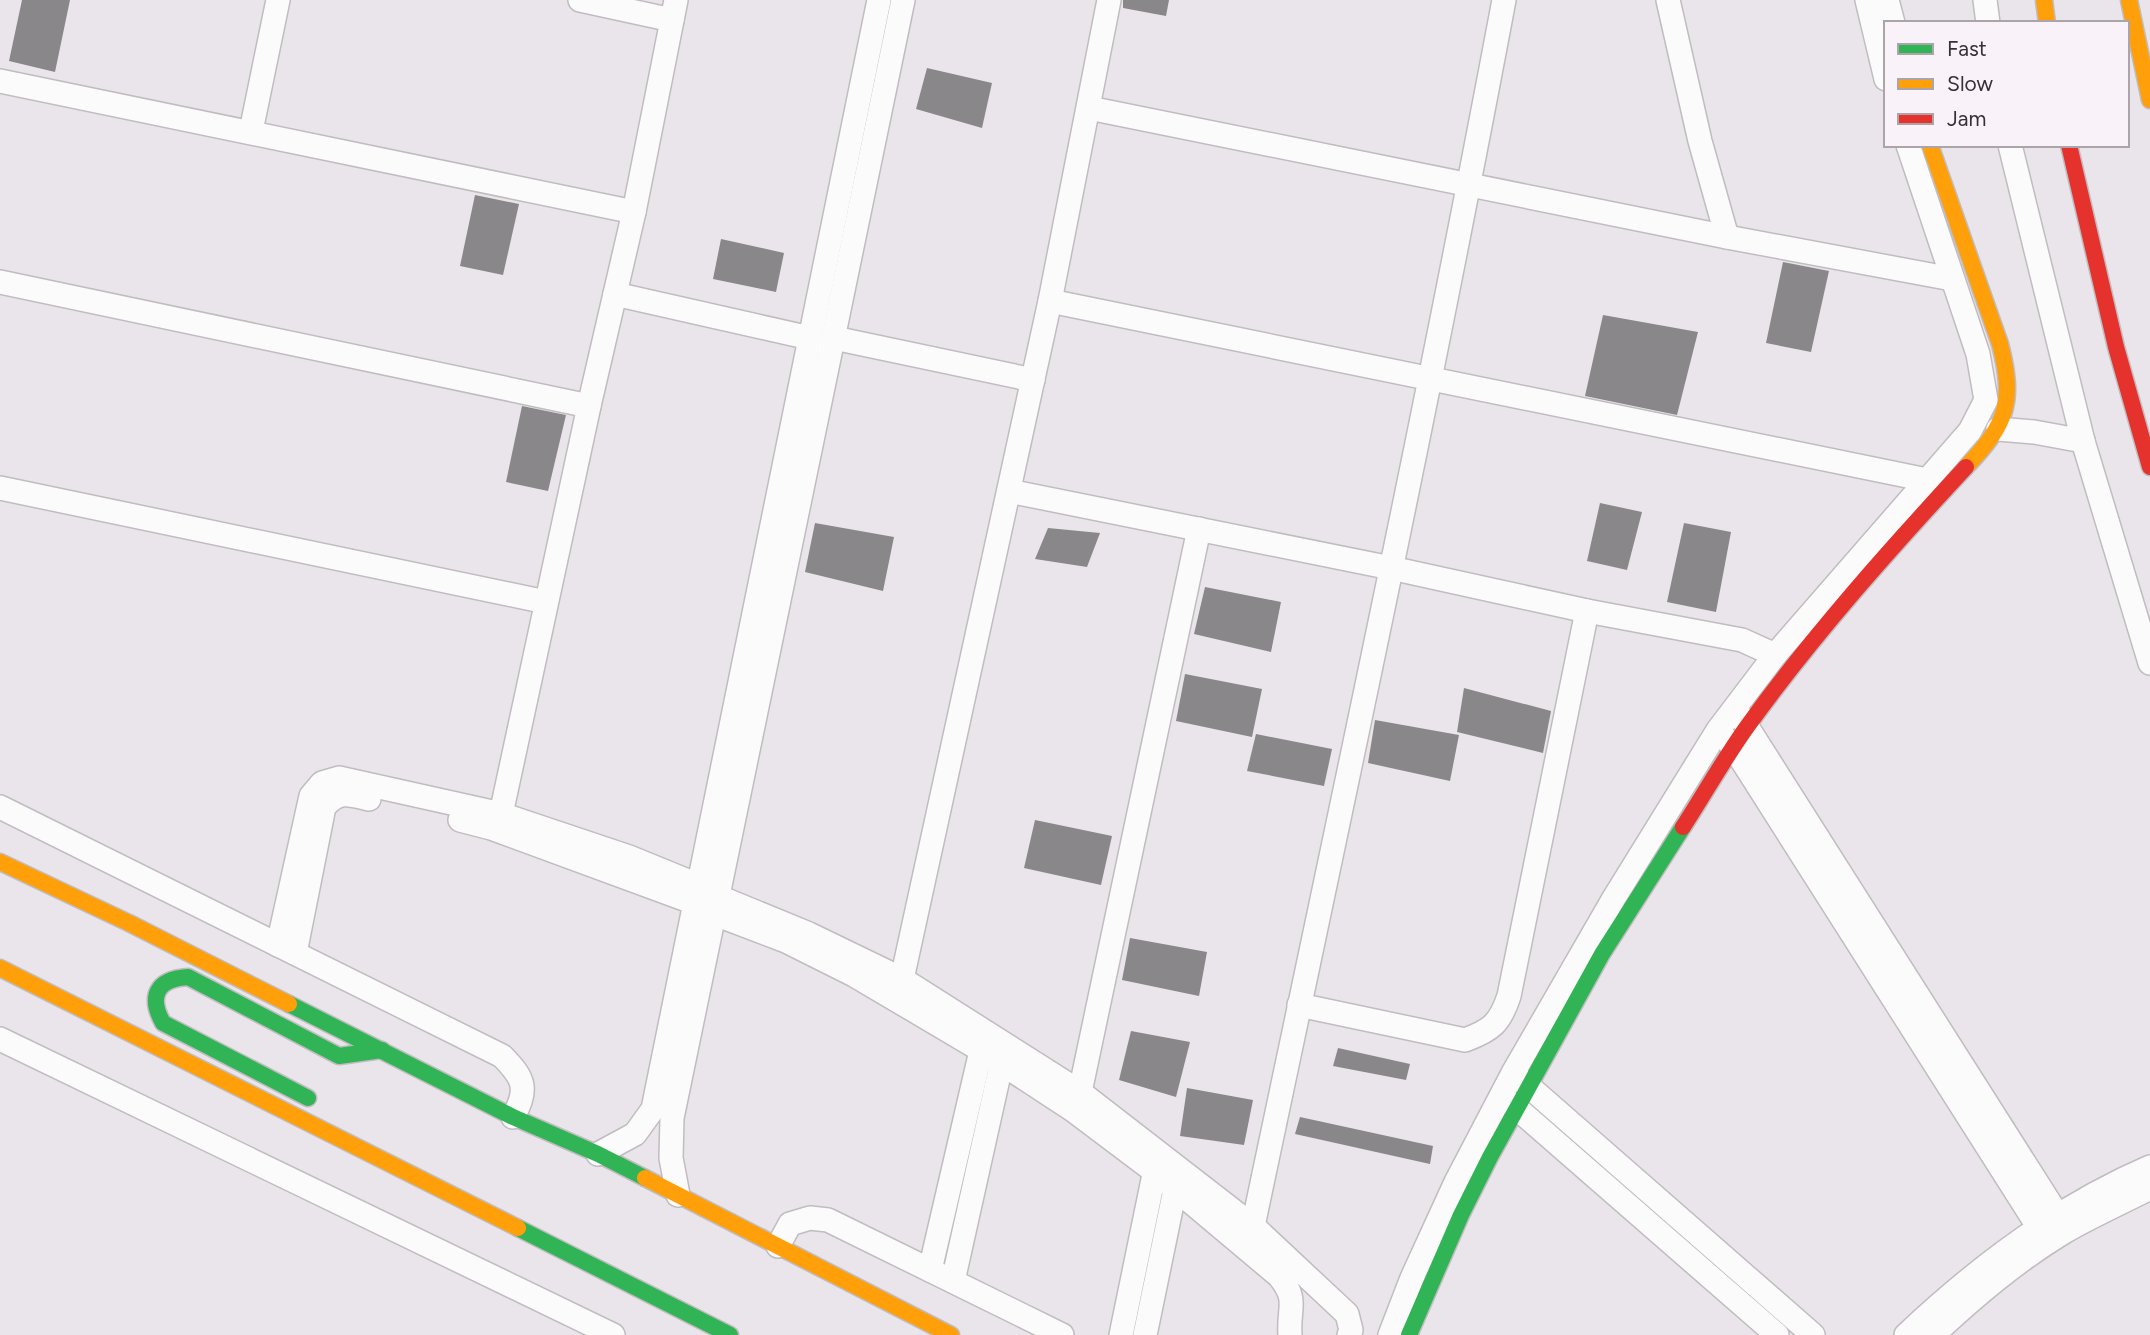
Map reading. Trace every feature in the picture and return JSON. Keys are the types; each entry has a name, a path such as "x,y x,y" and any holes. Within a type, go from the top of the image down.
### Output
{"main road":[{"path":"2044,0 2047,21"},
{"path":"2129,0 2150,100"},
{"path":"1520,1080 1734,748 1742,717 1887,552 1976,457 1998,429 2007,405 2007,372 2000,344 1931,147"},
{"path":"2069,147 2116,346 2150,467"},
{"path":"0,862 129,922 513,1117 598,1154 951,1335"},
{"path":"0,968 730,1335"},
{"path":"327,1132 312,1101 163,1023 156,1013 154,1003 158,990 165,981 188,977 339,1056 382,1050"},
{"path":"1409,1335 1509,1101"}],"street":[{"path":"251,131 278,0"},
{"path":"501,814 634,212 674,10 580,0"},
{"path":"678,1195 671,1158 672,1118 707,900 810,338 879,0"},
{"path":"598,1154 635,1134 653,1109 707,900 834,338 903,0"},
{"path":"902,979 1050,301 1109,0"},
{"path":"1253,1226 1391,568 1504,0"},
{"path":"1668,0 1700,141 1727,237"},
{"path":"1867,0 1884,71"},
{"path":"1887,0 1892,21"},
{"path":"1985,0 1989,21"},
{"path":"0,81 634,212"},
{"path":"1088,108 1727,237 1952,279"},
{"path":"1390,1335 1412,1278 1456,1182 1509,1101 1614,898 1718,730 1742,717 1775,655 1970,431 1986,400 1978,354 1909,147"},
{"path":"2010,147 2083,441 2150,663"},
{"path":"0,282 589,406"},
{"path":"614,294 810,338"},
{"path":"1050,301 1927,480"},
{"path":"834,338 1033,380"},
{"path":"1998,429 2083,441"},
{"path":"0,488 546,602"},
{"path":"1009,491 1391,568 1587,611 1742,640 1775,655"},
{"path":"1080,1092 1199,529"},
{"path":"1299,1005 1465,1040 1485,1033 1502,1017 1509,996 1587,611"},
{"path":"1742,717 2053,1229"},
{"path":"1718,730 1734,748 2053,1229"},
{"path":"286,949 311,796 322,783 339,778 501,814 629,858 983,1041"},
{"path":"286,949 324,807 334,796 348,793 491,828 809,934 902,979 1073,1110 1157,1162"},
{"path":"0,807 502,1056 515,1069 522,1085 523,1100 513,1117"},
{"path":"0,1039 613,1335"},
{"path":"930,1270 983,1041"},
{"path":"1003,1054 1080,1092 1177,1178 1279,1276 1292,1297 1290,1335"},
{"path":"953,1281 1003,1054"},
{"path":"1520,1080 1813,1335"},
{"path":"1509,1101 1777,1335"},
{"path":"1121,1335 1157,1162"},
{"path":"1906,1335 1951,1293 2053,1229 2126,1178 2150,1167"},
{"path":"1177,1178 1253,1226 1347,1314 1351,1330 1349,1335"},
{"path":"1144,1335 1177,1178"},
{"path":"1933,1335 2053,1229 2150,1188"},
{"path":"778,1246 790,1224 810,1218 828,1220 1062,1335"}],"building":[{"path":"22,0 70,0 55,72 9,61"},
{"path":"1123,0 1169,0 1166,16 1123,8"},
{"path":"927,68 992,83 982,128 916,109"},
{"path":"475,195 519,204 503,275 460,266"},
{"path":"721,239 784,253 776,292 713,279"},
{"path":"1783,262 1829,271 1811,352 1766,343"},
{"path":"1603,315 1698,332 1677,415 1585,396"},
{"path":"522,406 566,415 548,491 506,482"},
{"path":"1600,503 1642,512 1627,570 1587,561"},
{"path":"815,523 894,537 883,591 805,572"},
{"path":"1684,523 1731,532 1716,612 1667,602"},
{"path":"1048,528 1100,533 1087,567 1035,559"},
{"path":"1205,587 1281,602 1271,652 1194,634"},
{"path":"1185,674 1262,689 1252,737 1176,721"},
{"path":"1464,688 1551,711 1543,753 1457,732"},
{"path":"1375,720 1459,735 1450,781 1368,763"},
{"path":"1256,734 1332,749 1324,786 1247,771"},
{"path":"1035,820 1112,836 1101,885 1024,868"},
{"path":"1130,938 1207,952 1199,996 1122,980"},
{"path":"1131,1031 1190,1042 1176,1097 1119,1080"},
{"path":"1338,1048 1410,1064 1406,1080 1333,1066"},
{"path":"1187,1088 1253,1100 1244,1145 1180,1136"},
{"path":"1300,1117 1433,1146 1430,1164 1295,1134"}],"traffic: fast":[{"path":"1409,1335 1461,1215 1490,1157 1602,954 1683,827"},
{"path":"308,1098 163,1023 156,1005 158,991 169,981 188,977 339,1056 382,1050"},
{"path":"289,1004 513,1117 645,1178"},
{"path":"518,1228 730,1335"}],"traffic: slow":[{"path":"2044,0 2047,21"},
{"path":"2129,0 2150,100"},
{"path":"1931,147 2000,344 2007,382 2007,397 1999,424 1991,438 1966,467"},
{"path":"0,862 129,923 289,1004"},
{"path":"0,968 518,1228"},
{"path":"645,1178 951,1335"}],"traffic: jam":[{"path":"2069,147 2116,347 2150,467"},
{"path":"1683,827 1740,737 1774,690 1881,560 1966,467"}]}
